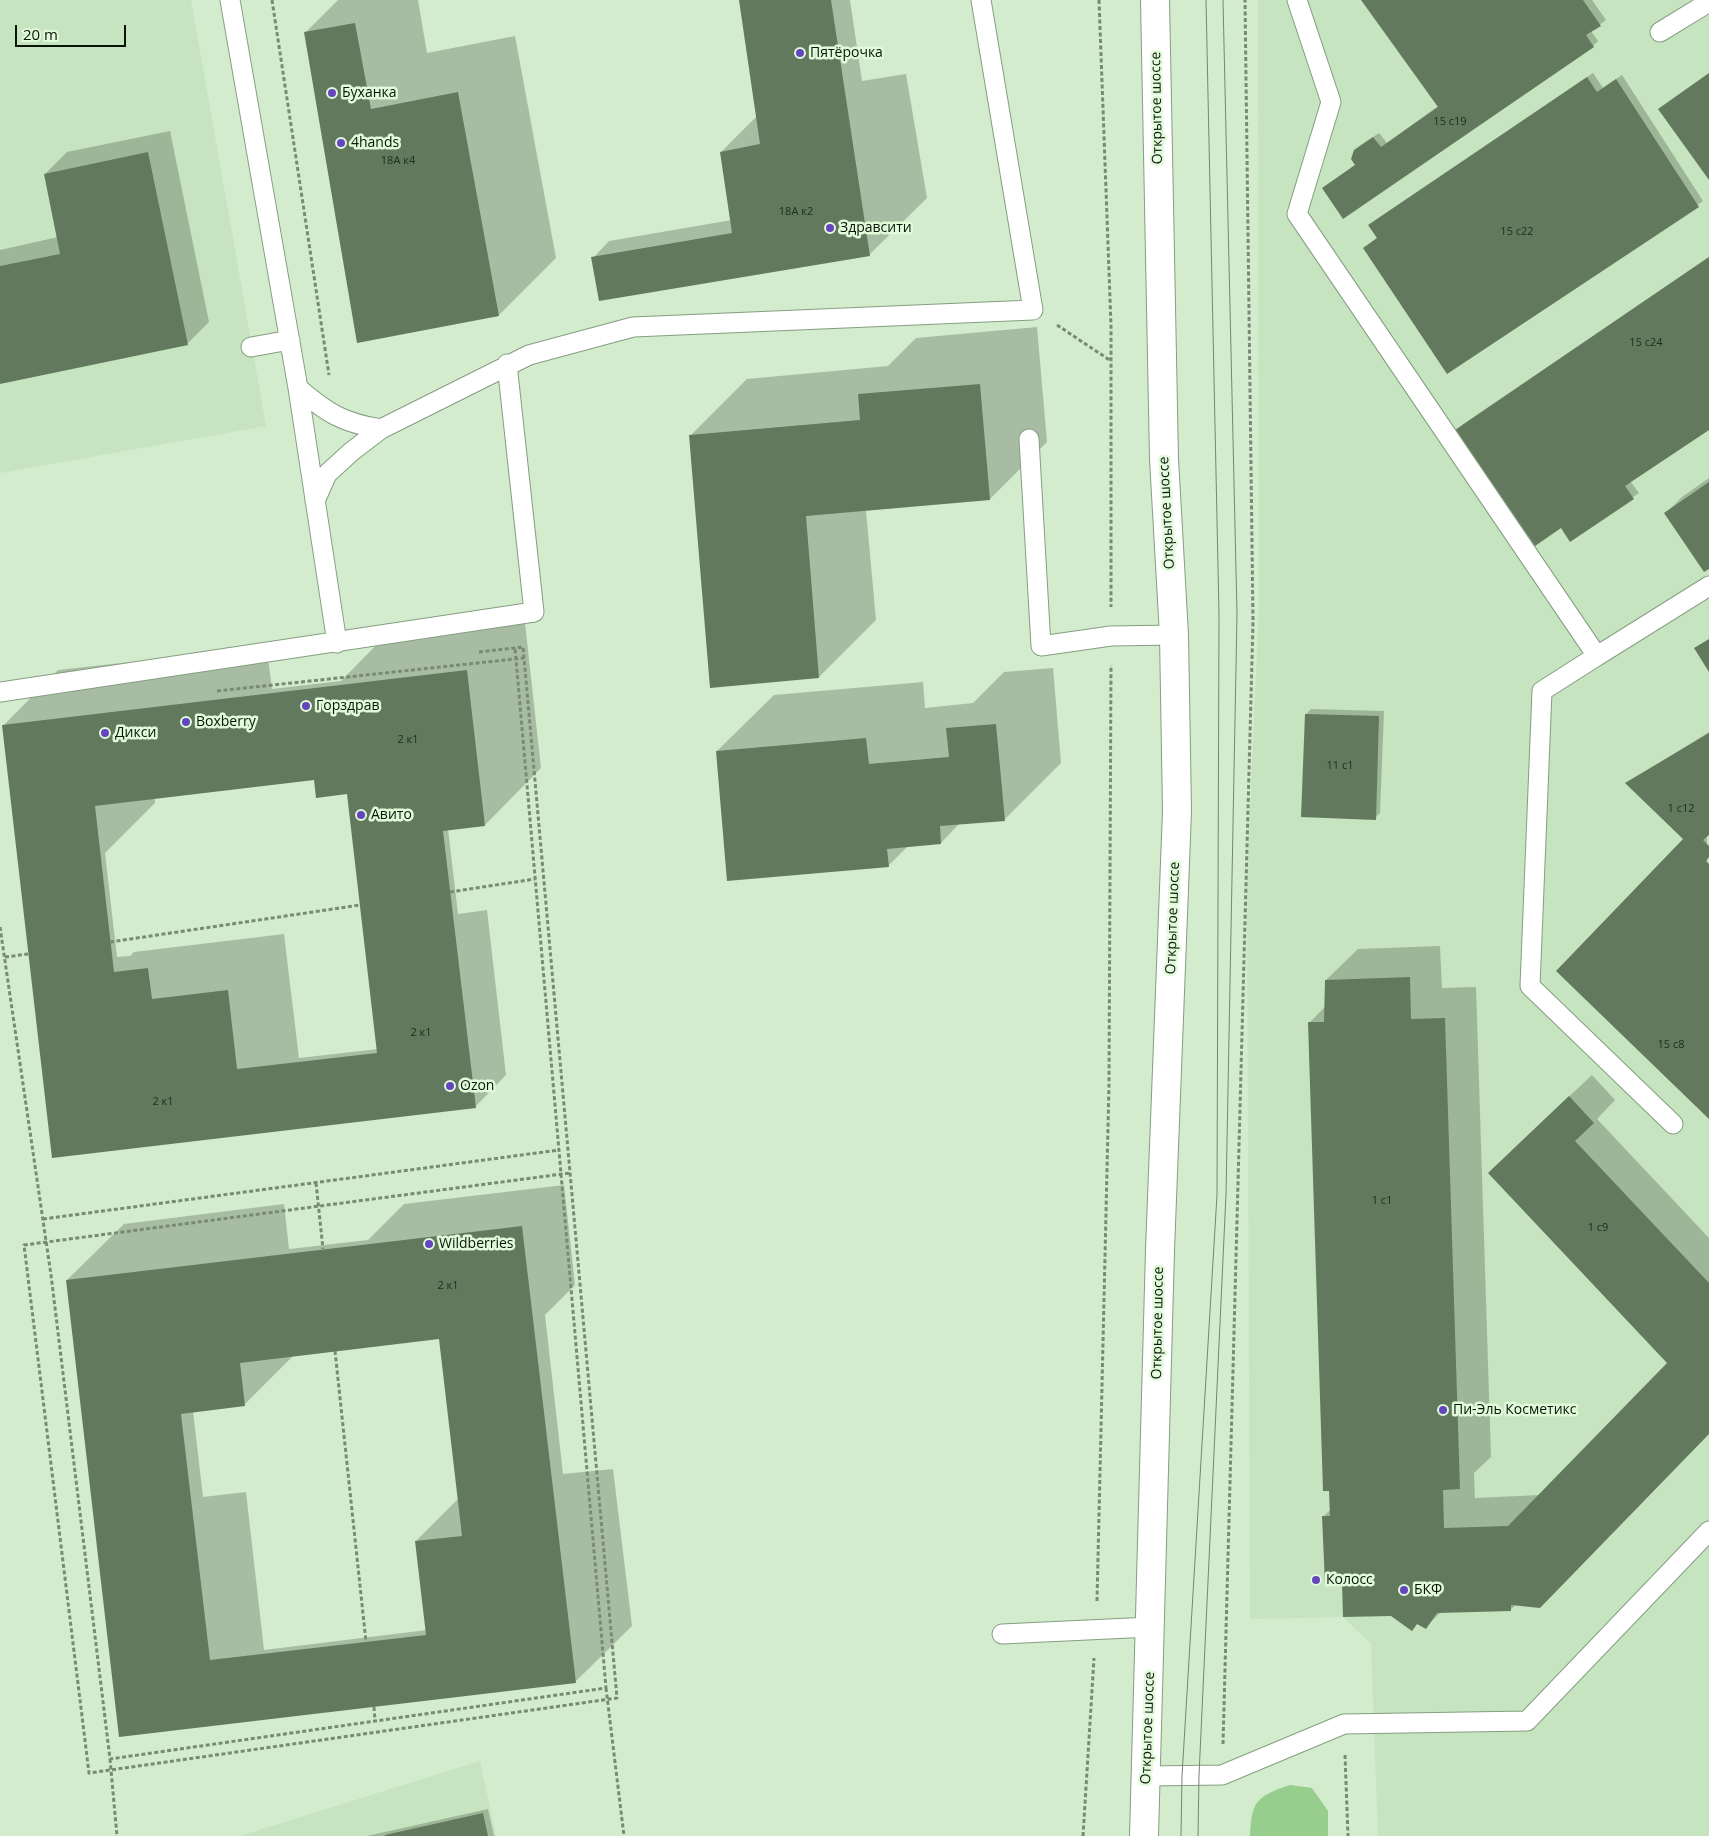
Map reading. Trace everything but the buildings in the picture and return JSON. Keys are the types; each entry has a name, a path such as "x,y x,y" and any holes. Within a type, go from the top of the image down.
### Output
{"main road":[{"name":"Открытое шоссе","path":"1144,1836 1160,1250 1177,810 1174,635 1164,459 1155,0"}],"lane":[{"path":"230,0 298,388 337,643"},
{"path":"315,501 328,474 351,452 380,429 506,364 529,355 633,327 1033,310 981,0"},
{"path":"1298,0 1331,102 1297,214 1596,656"},
{"path":"1660,32 1709,2"},
{"path":"252,347 290,340"},
{"path":"0,692 534,612 506,364"},
{"path":"298,388 332,414 352,424 380,429"},
{"path":"1030,439 1041,646 1111,636 1174,635"},
{"path":"1674,1124 1530,986 1542,691 1709,586"},
{"path":"1147,1776 1222,1775 1344,1724 1527,1721 1709,1531"},
{"path":"1002,1634 1151,1627"}],"path":[{"path":"272,0 330,382"},
{"path":"1083,1836 1100,1541 1109,1084 1111,361 1099,0"},
{"path":"1222,1775 1253,622 1245,0"},
{"path":"1033,310 1111,361"},
{"path":"514,643 607,1699 624,1836"},
{"path":"209,692 524,658 570,1173 616,1698 89,1773 24,1245 570,1173"},
{"path":"450,892 535,879"},
{"path":"110,942 360,905"},
{"path":"0,926 46,1242 118,1836"},
{"path":"5,957 28,954"},
{"path":"43,1219 559,1150"},
{"path":"316,1182 323,1250"},
{"path":"334,1352 366,1642"},
{"path":"110,1759 606,1688"},
{"path":"374,1708 374,1721"},
{"path":"1344,1724 1348,1836"}],"shaded area":[{"path":"0,0 191,0 266,426 0,473"},
{"path":"1258,0 1709,0 1709,1836 1378,1836 1371,1644 1343,1617 1250,1619 1247,880 1259,607"},
{"path":"480,1761 496,1836 240,1836"}],"green space":[{"path":"1290,1785 1312,1788 1328,1811 1328,1836 1250,1836 1252,1814 1258,1801 1270,1793"}],"tram line":[{"path":"1181,1836 1182,1776 1217,1195 1219,614 1206,0"},
{"path":"1198,1836 1199,1775 1226,1194 1237,614 1223,0"}],"place":[{"name":"Пятёрочка","path":"800,53"},
{"name":"Буханка","path":"332,93"},
{"name":"4hands","path":"341,143"},
{"name":"Здравсити","path":"830,228"},
{"name":"Горздрав","path":"306,706"},
{"name":"Boxberry","path":"186,722"},
{"name":"Дикси","path":"105,733"},
{"name":"Авито","path":"361,815"},
{"name":"Ozon","path":"450,1086"},
{"name":"Wildberries","path":"429,1244"},
{"name":"Пи-Эль Косметикс","path":"1443,1410"},
{"name":"Колосс","path":"1316,1580"},
{"name":"БКФ","path":"1404,1590"}]}
